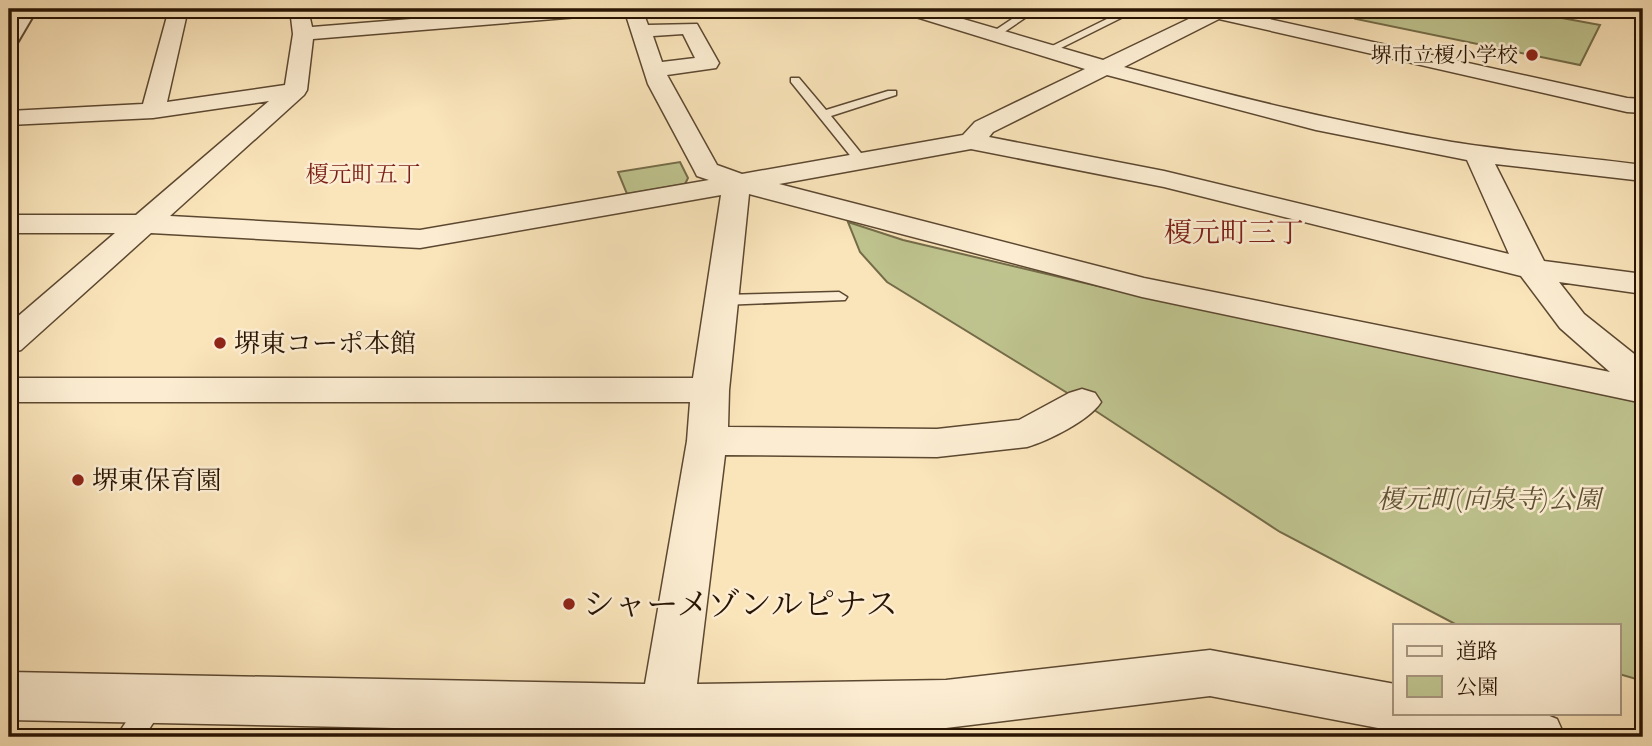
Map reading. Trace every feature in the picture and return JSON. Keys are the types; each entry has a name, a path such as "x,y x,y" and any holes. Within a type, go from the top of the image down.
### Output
{"street":[{"path":"9,38 27,9"},
{"path":"153,111 178,9"},
{"path":"9,342 296,90 303,34 299,9"},
{"path":"303,34 603,9"},
{"path":"910,9 1107,68 1281,114 1478,153 1643,173"},
{"path":"971,141 984,127 1107,68 1214,10 1628,105 1643,106"},
{"path":"654,70 708,63 690,28 637,20 654,70 659,84 707,170 737,182 1142,287 1643,391"},
{"path":"9,118 153,111 296,90"},
{"path":"9,224 146,224 420,239 971,141 1164,179 1532,269 1643,285"},
{"path":"1478,153 1532,269 1572,321 1643,378"},
{"path":"665,723 707,441 710,390 737,182"},
{"path":"9,390 710,390"},
{"path":"707,441 937,443 1027,433 1082,402"},
{"path":"11,699 143,718 665,723 946,704 1210,673 1393,709"},
{"path":"1418,714 1538,737"}],"lane":[{"path":"994,34 1033,9"},
{"path":"1047,51 1134,9"},
{"path":"795,80 861,161"},
{"path":"823,115 892,93"},
{"path":"722,300 839,297"}],"green space":[{"path":"1368,9 1513,9 1600,25 1580,65 1356,19"},
{"path":"680,162 688,178 685,184 627,194 618,172"},
{"name":"榎元町(向泉寺)公園","path":"848,222 903,240 1106,288 1643,403 1643,681 1620,674 1620,624 1455,624 1280,532 1082,402 887,282 860,252"}],"place":[{"name":"堺市立榎小学校","path":"1532,55"},
{"name":"堺東コーポ本館","path":"220,343"},
{"name":"堺東保育園","path":"78,480"},
{"name":"シャーメゾンルピナス","path":"569,604"}],"district":[{"name":"榎元町五丁","path":"363,174"},
{"name":"榎元町三丁","path":"1234,232"}]}
